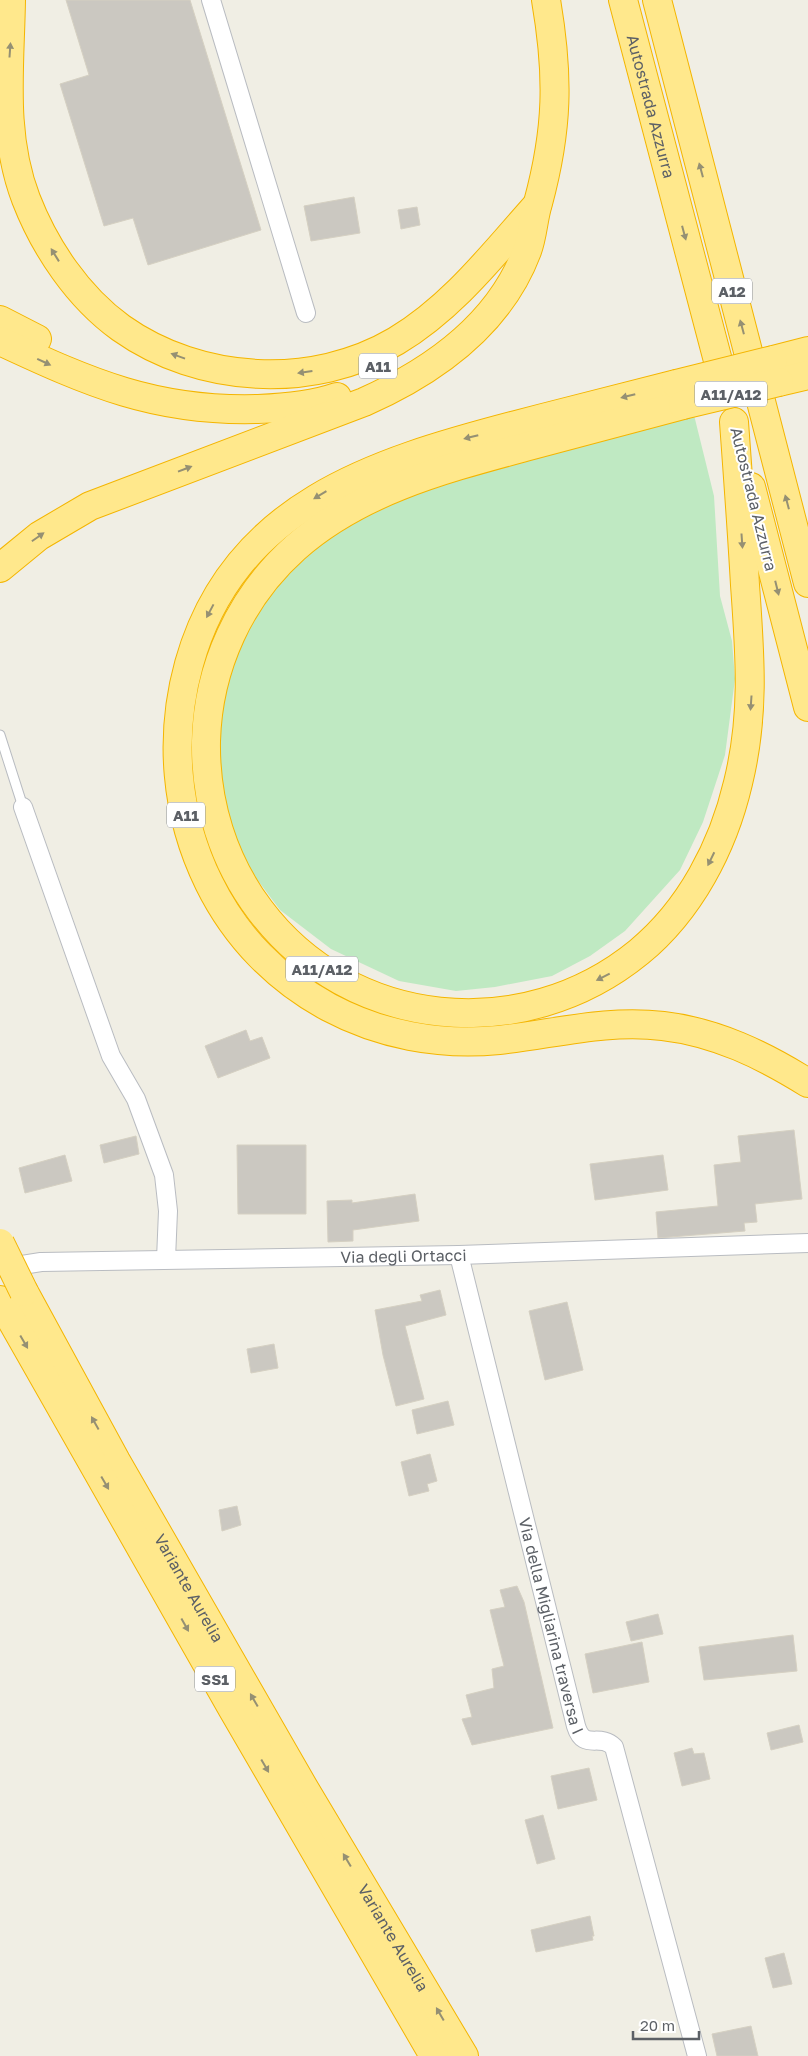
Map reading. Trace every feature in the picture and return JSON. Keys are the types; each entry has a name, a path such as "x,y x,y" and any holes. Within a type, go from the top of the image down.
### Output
{"highway":[{"path":"12,0 7,82 9,124 14,156 26,198 45,239 66,272 83,292 120,327 161,350 201,364 256,374 298,373 348,362 386,346 419,326 440,310 537,205"},
{"name":"A11","path":"0,320 66,353 112,371 193,394 242,403 314,390 350,379 372,369 427,338 496,277 517,244 537,205 548,167 554,128 556,73 546,0"},
{"name":"Autostrada Azzurra","path":"623,0 808,707"},
{"name":"Autostrada Azzurra","path":"656,0 808,583"},
{"path":"0,568 39,536 90,506 391,390 429,369 460,345 490,313 516,274 531,239 537,205"},
{"path":"0,341 74,376 161,403 210,409 242,403"},
{"name":"A11","path":"808,352 776,371 679,395 412,454 341,482 307,503 280,523 253,549 234,572 214,604 194,645 182,691 177,745 183,805 189,830 204,874 216,897 242,936 266,961 291,983 346,1016 390,1033 454,1042 501,1040 599,1025 662,1026 703,1033 738,1046 765,1058 808,1084"},
{"name":"A11/A12","path":"776,371 808,374"},
{"name":"A11/A12","path":"679,395 458,465 384,492 326,524 294,549 257,589 241,614 219,665 208,707 206,755 212,808 235,872 262,914 294,949 338,980 360,991 415,1009 474,1013 538,1004 566,994 612,972 655,938 691,895 712,857 730,814 749,729 751,652 734,422"},
{"name":"Variante Aurelia","path":"0,1243 12,1296 242,1725 434,2056"},
{"name":"Variante Aurelia","path":"12,1296 116,1461 304,1788 464,2056"}],"street":[{"path":"211,0 306,313"},
{"path":"23,806 111,1056 136,1099 164,1175 168,1211 166,1259"},
{"name":"Via degli Ortacci","path":"0,1268 41,1262 459,1255 808,1243"},
{"name":"Via della Migliarina traversa I","path":"459,1255 578,1736 585,1740 602,1740 614,1747 697,2056"}],"lane":[{"path":"0,736 23,806"}],"green space":[{"path":"694,415 714,496 720,596 732,641 735,679 725,755 703,822 680,870 625,931 590,956 552,976 495,987 456,991 399,981 331,949 280,910 241,858 222,814 218,767 220,713 234,657 260,609 287,575 325,541 372,513 433,487"}],"building":[{"path":"66,0 190,0 261,230 148,265 133,218 104,226 60,84 89,75"},
{"path":"354,197 360,233 311,241 304,206"},
{"path":"417,207 420,225 401,229 398,210"},
{"path":"246,1030 250,1041 262,1037 270,1058 218,1078 205,1046"},
{"path":"794,1130 802,1199 755,1204 757,1222 744,1223 745,1231 658,1238 656,1212 718,1206 714,1165 741,1162 738,1136"},
{"path":"136,1136 139,1154 104,1163 100,1145"},
{"path":"237,1145 306,1145 306,1214 238,1214"},
{"path":"65,1155 72,1181 25,1193 19,1168"},
{"path":"663,1155 668,1190 595,1200 590,1164"},
{"path":"415,1194 419,1221 353,1230 353,1241 328,1242 327,1201 352,1200 352,1203"},
{"path":"440,1290 446,1315 405,1326 424,1399 396,1406 383,1355 375,1310 422,1301 420,1295"},
{"path":"567,1302 583,1370 545,1380 529,1311"},
{"path":"274,1344 278,1368 251,1373 247,1349"},
{"path":"448,1401 454,1425 417,1434 412,1410"},
{"path":"430,1454 437,1481 427,1484 429,1491 409,1496 401,1462"},
{"path":"237,1506 241,1525 222,1531 219,1510"},
{"path":"517,1586 524,1602 553,1728 472,1745 462,1719 472,1717 466,1695 494,1688 492,1669 504,1666 490,1610 505,1607 500,1590"},
{"path":"658,1614 663,1634 631,1641 626,1622"},
{"path":"793,1635 797,1671 704,1680 699,1647"},
{"path":"642,1642 649,1682 593,1693 585,1654"},
{"path":"799,1725 803,1742 771,1750 767,1733"},
{"path":"692,1748 694,1754 704,1753 710,1779 682,1786 674,1753"},
{"path":"589,1768 597,1800 558,1809 551,1776"},
{"path":"543,1815 555,1859 537,1864 525,1820"},
{"path":"590,1916 593,1940 536,1952 531,1930"},
{"path":"784,1953 792,1984 773,1988 765,1958"},
{"path":"751,2026 758,2056 717,2056 712,2034"}]}
